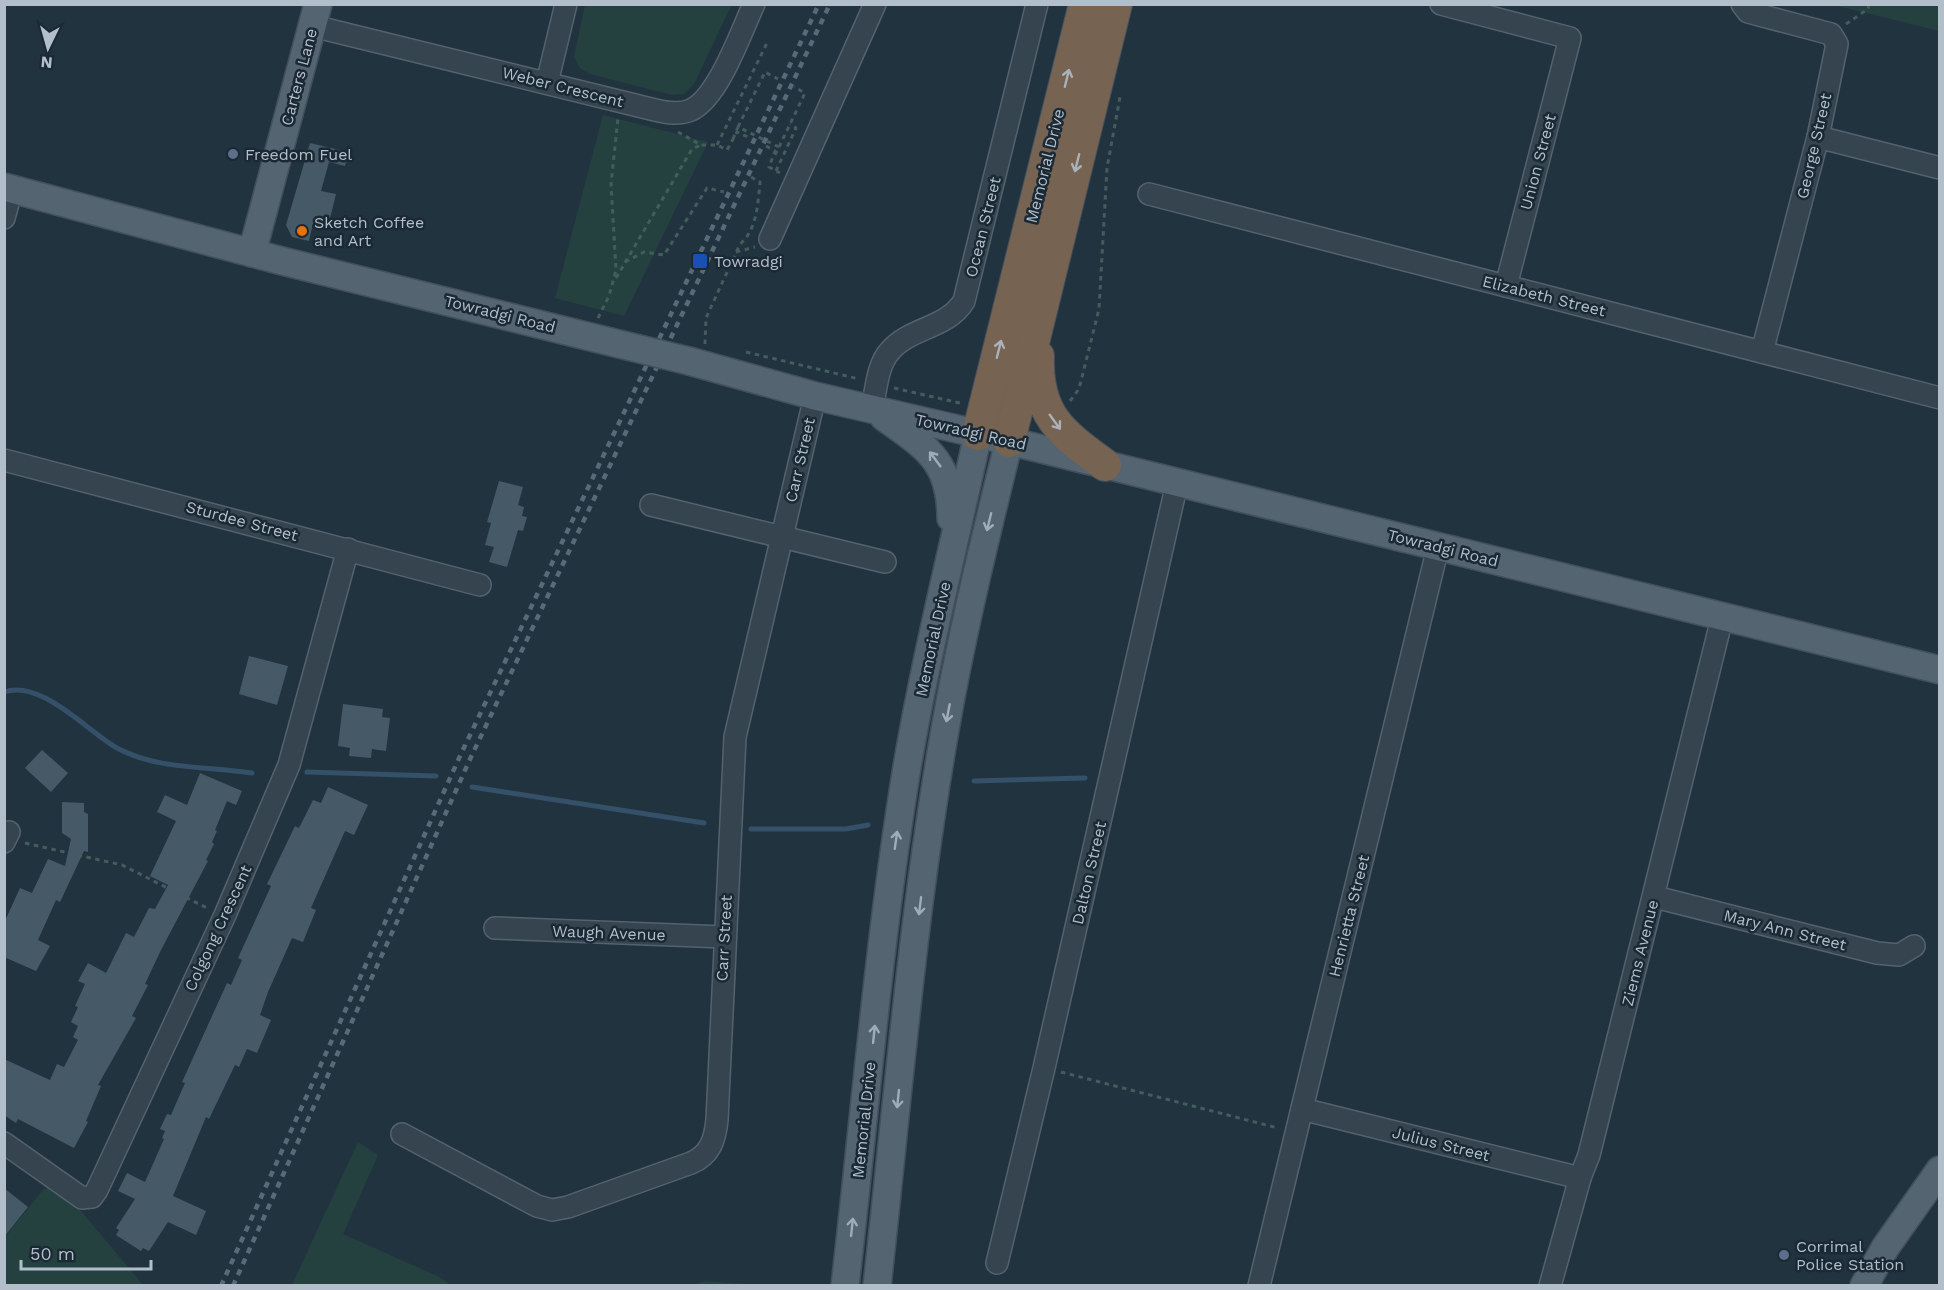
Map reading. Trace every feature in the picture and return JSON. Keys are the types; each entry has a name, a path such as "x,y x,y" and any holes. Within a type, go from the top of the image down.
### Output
{"highway":[{"name":"Memorial Drive","path":"978,434 1085,4"},
{"name":"Memorial Drive","path":"1009,441 1116,4"},
{"path":"1042,304 1038,368 1043,401 1055,424 1064,434 1105,465"}],"main road":[{"name":"Carters Lane","path":"252,253 316,15"},
{"name":"Towradgi Road","path":"8,188 252,253 612,333 697,356 815,396 875,397 978,434 1940,670"},
{"path":"875,397 933,454 945,474 951,500 946,576"},
{"name":"Memorial Drive","path":"845,1286 897,837 915,724 978,434"},
{"name":"Memorial Drive","path":"877,1286 920,902 943,746 970,602 1009,441"},
{"path":"1864,1286 1885,1248 1940,1170"}],"street":[{"path":"547,82 566,4"},
{"name":"Weber Crescent","path":"316,15 547,82 667,113 679,114 698,107 712,92 754,4"},
{"path":"770,239 875,4"},
{"name":"Ocean Street","path":"875,397 890,351 946,320 964,302 1037,4"},
{"path":"1441,4 1467,8"},
{"path":"1741,5 1748,12 1831,34"},
{"name":"Union Street","path":"1467,8 1570,38 1506,286"},
{"name":"George Street","path":"1762,352 1818,137 1837,44 1831,34"},
{"path":"1818,137 1940,168"},
{"path":"4,218 8,188"},
{"name":"Elizabeth Street","path":"1149,194 1940,398"},
{"name":"Carr Street","path":"402,1134 537,1206 552,1210 568,1207 700,1159 711,1146 716,1130 735,737 815,396"},
{"name":"Sturdee Street","path":"4,460 480,585"},
{"name":"Dalton Street","path":"997,1263 1044,1068 1177,483"},
{"path":"651,505 885,562"},
{"name":"Henrietta Street","path":"1259,1286 1438,547"},
{"name":"Colgong Crescent","path":"4,1143 82,1198 92,1197 225,915 289,765 348,549"},
{"name":"Ziems Avenue","path":"1550,1286 1580,1178 1589,1155 1722,618"},
{"name":"Mary Ann Street","path":"1654,897 1877,953 1899,955 1914,946"},
{"name":"Waugh Avenue","path":"495,928 724,937"},
{"name":"Julius Street","path":"1302,1109 1580,1178"}],"path":[{"path":"1831,34 1868,9 1869,4"},
{"path":"717,145 767,43"},
{"path":"750,138 738,132 733,139 765,72 778,79"},
{"path":"746,87 755,92"},
{"path":"766,146 775,151 773,159 805,93 794,87"},
{"path":"1067,404 1079,389 1099,309 1107,168 1122,87"},
{"path":"613,284 616,256 612,162 622,102"},
{"path":"776,171 796,128 790,124"},
{"path":"738,127 779,147"},
{"path":"612,333 598,318 620,267 692,149 701,145"},
{"path":"697,356 706,318 740,244 748,237 758,208 760,182 751,177"},
{"path":"620,267 632,257 644,252 664,255 707,188 724,192"},
{"path":"738,350 875,397 959,404 964,400"},
{"path":"6,838 122,865 225,915"},
{"path":"1044,1068 1297,1132"}],"green space":[{"path":"585,5 731,6 694,84 684,94 672,95 590,74 580,68 574,57"},
{"path":"1834,5 1939,5 1939,31"},
{"path":"603,115 708,142 624,316 555,298"},
{"path":"358,1142 378,1155 343,1234 437,1276 451,1285 292,1285"},
{"path":"51,1186 81,1211 143,1285 5,1286 5,1237 43,1190"},
{"path":"705,1281 760,1285 693,1285"}],"building":[{"path":"310,143 348,152 345,166 329,162 321,191 336,194 328,227 313,223 309,241 292,237 286,225"},
{"path":"499,481 523,487 518,505 524,507 522,516 527,517 523,531 518,530 507,567 489,562 494,547 485,545 491,523 487,522"},
{"path":"249,656 288,666 277,705 239,694"},
{"path":"343,704 383,709 382,717 390,718 386,751 372,749 371,758 349,756 350,748 338,746"},
{"path":"42,750 68,773 51,792 25,768"},
{"path":"200,773 242,791 236,805 227,801 215,830 217,831 212,842 214,844 206,860 208,861 145,984 148,985 132,1016 136,1018 98,1085 101,1086 86,1121 88,1122 74,1148 18,1119 16,1123 4,1115 4,1059 50,1080 57,1064 64,1067 78,1040 73,1037 78,1026 71,1022 85,984 78,981 88,963 106,973 126,933 134,937 149,908 155,909 168,885 150,876 176,821 157,812 165,795 187,805"},
{"path":"328,787 368,805 354,835 345,831 311,908 316,910 303,942 292,938 260,1015 271,1020 257,1053 247,1049 239,1067 235,1065 209,1119 206,1117 173,1196 206,1211 196,1235 168,1222 149,1251 143,1248 141,1251 116,1235 119,1230 116,1228 135,1199 118,1191 127,1173 145,1182 164,1139 162,1138 165,1131 160,1129 167,1114 171,1115 185,1083 182,1082 227,983 231,985 242,960 238,958 271,886 267,884 295,826 299,828 313,800 321,803"},
{"path":"62,802 84,803 84,812 88,814 88,852 84,851 60,902 56,900 38,940 50,946 36,971 4,957 4,923 20,888 32,893 48,859 65,866 71,839 62,833"},
{"path":"4,1188 28,1207 4,1237"}],"waterway":[{"path":"4,692 18,690 33,693 48,700 117,748 132,755 165,764 252,773"},
{"path":"307,772 436,776"},
{"path":"974,781 1085,778"},
{"path":"472,787 704,823"},
{"path":"751,829 846,829 868,825"}],"railway":[{"path":"221,1286 460,756 819,4"},
{"path":"233,1286 471,757 830,4"}],"place":[{"name":"Freedom Fuel","path":"233,154"},
{"name":"Sketch Coffee and Art","path":"302,231"},
{"name":"Towradgi","path":"700,261"},
{"name":"Corrimal Police Station","path":"1784,1255"}]}
